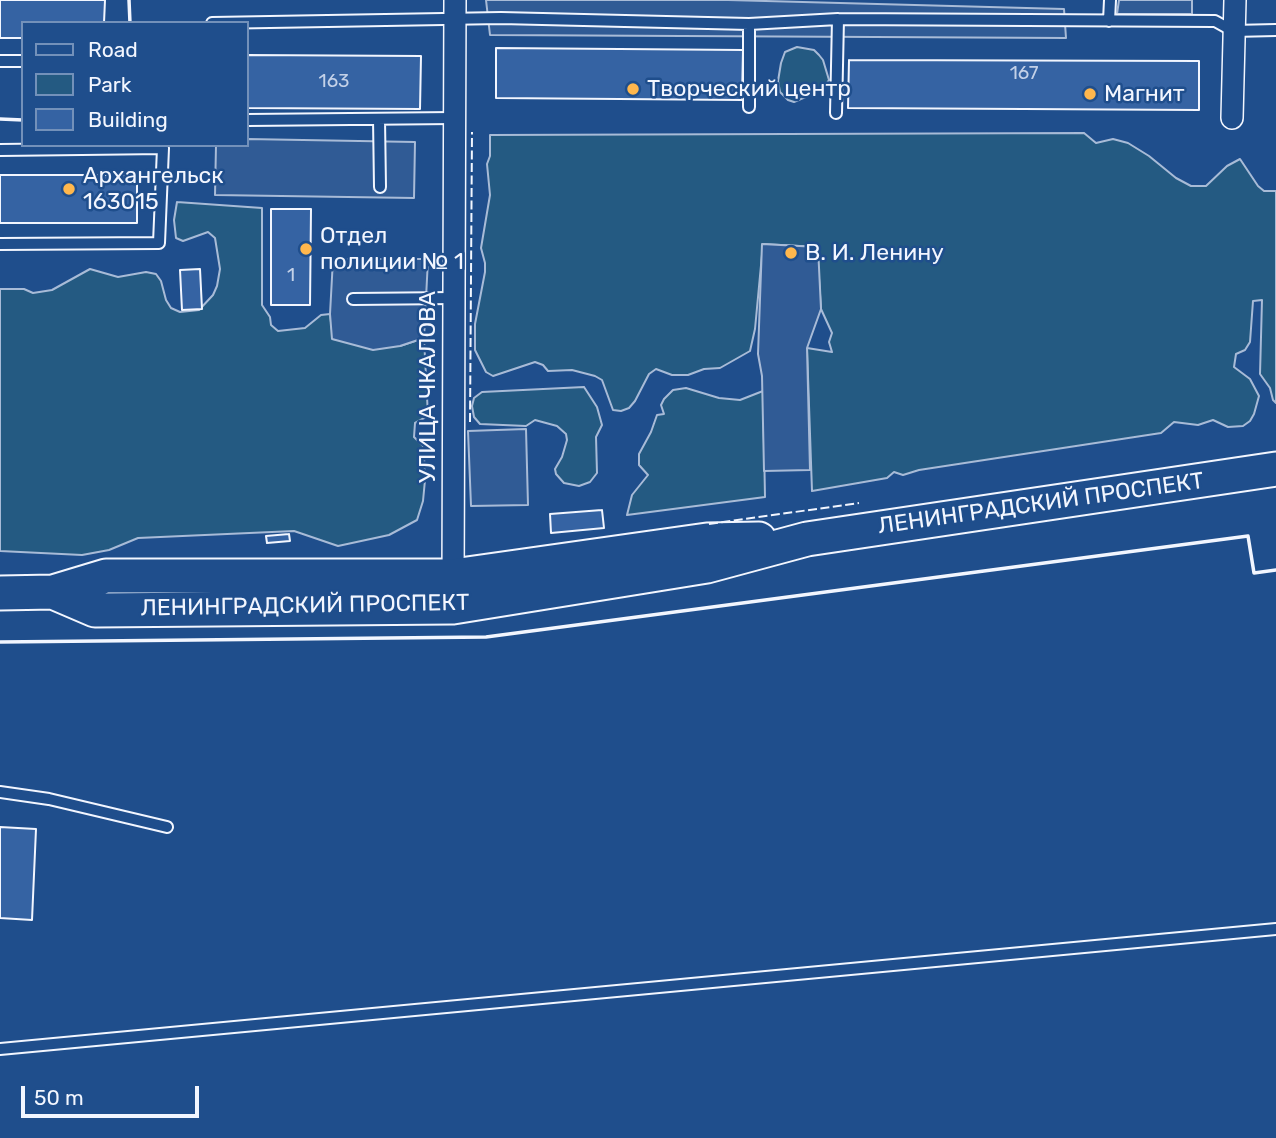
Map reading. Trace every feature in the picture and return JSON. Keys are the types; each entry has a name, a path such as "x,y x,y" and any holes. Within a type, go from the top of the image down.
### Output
{"main road":[{"name":"ЛЕНИНГРАДСКИЙ ПРОСПЕКТ","path":"0,593 52,592 95,610 453,591 707,540 807,539 1276,469"}],"street":[{"path":"1232,118 1235,0"},
{"name":"УЛИЦА ЧКАЛОВА","path":"453,591 455,10"}],"lane":[{"path":"1109,21 1110,0"},
{"path":"248,21 455,10 501,18 749,24 838,19 1215,21 1233,31 1276,30"},
{"path":"836,113 838,19"},
{"path":"749,24 749,107"},
{"path":"0,61 21,61"},
{"path":"248,120 454,118"},
{"path":"379,119 380,187"},
{"path":"0,150 165,147 159,243 0,244"},
{"path":"353,299 454,298"},
{"path":"0,792 49,799 167,827"},
{"path":"0,1049 1276,929"}],"green space":[{"path":"797,47 814,50 819,55 829,80 822,90 794,102 780,92 778,81 785,52"},
{"path":"1084,133 1096,143 1113,139 1128,143 1191,186 1206,186 1227,166 1240,159 1258,186 1264,191 1276,191 1276,403 1260,374 1262,300 1253,301 1250,342 1245,350 1236,354 1234,367 1250,379 1259,396 1254,414 1243,426 1228,427 1213,420 1198,425 1174,422 1161,433 919,470 903,475 894,472 887,478 812,491 807,348 832,352 829,342 832,333 821,309 817,247 763,244 755,329 750,351 720,368 704,369 688,375 672,375 656,369 649,374 635,401 629,408 621,411 613,410 602,380 595,376 572,370 548,371 535,362 493,376 486,372 475,350 475,324 485,272 481,248 490,195 487,164 490,156 490,135"},
{"path":"177,202 262,208 262,305 270,317 271,325 278,331 305,328 321,315 330,314 333,339 400,346 424,338 428,416 415,423 414,437 423,446 425,480 423,501 417,520 389,535 338,546 294,531 138,538 109,550 82,555 0,551 0,289 24,289 33,293 52,290 90,269 118,277 146,272 156,274 161,281 171,308 180,312 199,310 213,295 217,286 220,269 215,238 208,232 183,241 176,238 174,220"},
{"path":"584,387 597,407 602,425 596,437 597,473 590,482 579,486 564,483 556,474 555,469 567,440 566,434 557,426 535,420 526,426 480,424 474,417 474,398 482,392"},
{"path":"686,388 719,398 740,400 763,391 765,497 627,515 632,495 648,475 639,465 639,454 657,415 664,414 661,405 673,390"}],"shaded area":[{"path":"486,0 728,0 1064,9 1066,38 490,35"},
{"path":"1119,0 1192,0 1192,14 1117,14"},
{"path":"248,139 415,142 414,198 215,195 216,147 248,147"},
{"path":"762,244 818,247 821,309 807,348 810,470 764,471 762,376 758,354"},
{"path":"333,259 428,259 424,338 400,346 373,350 332,339 330,314"},
{"path":"526,429 528,505 471,506 468,431"}],"building":[{"path":"0,0 105,0 104,21 21,21 21,38 0,38"},
{"path":"496,48 743,50 742,100 496,98"},
{"path":"248,55 421,56 420,109 248,108"},
{"path":"849,60 1199,61 1199,110 848,108"},
{"path":"0,175 137,175 137,223 0,223"},
{"path":"271,209 311,209 310,305 271,305"},
{"path":"200,269 202,309 182,310 180,270"},
{"path":"602,510 604,528 551,533 550,514"},
{"path":"289,534 290,541 267,543 266,536"},
{"path":"0,827 36,829 32,920 0,918"}],"fence":[{"path":"470,422 472,132"},
{"path":"709,524 859,503"}],"wall":[{"path":"129,0 130,21"},
{"path":"0,119 21,120"},
{"path":"0,642 486,637 1248,536 1254,573 1276,570"}],"place":[{"name":"Творческий центр","path":"633,89"},
{"name":"Магнит","path":"1090,94"},
{"name":"Архангельск 163015","path":"69,189"},
{"name":"Отдел полиции № 1","path":"306,249"},
{"name":"В. И. Ленину","path":"791,253"}]}
